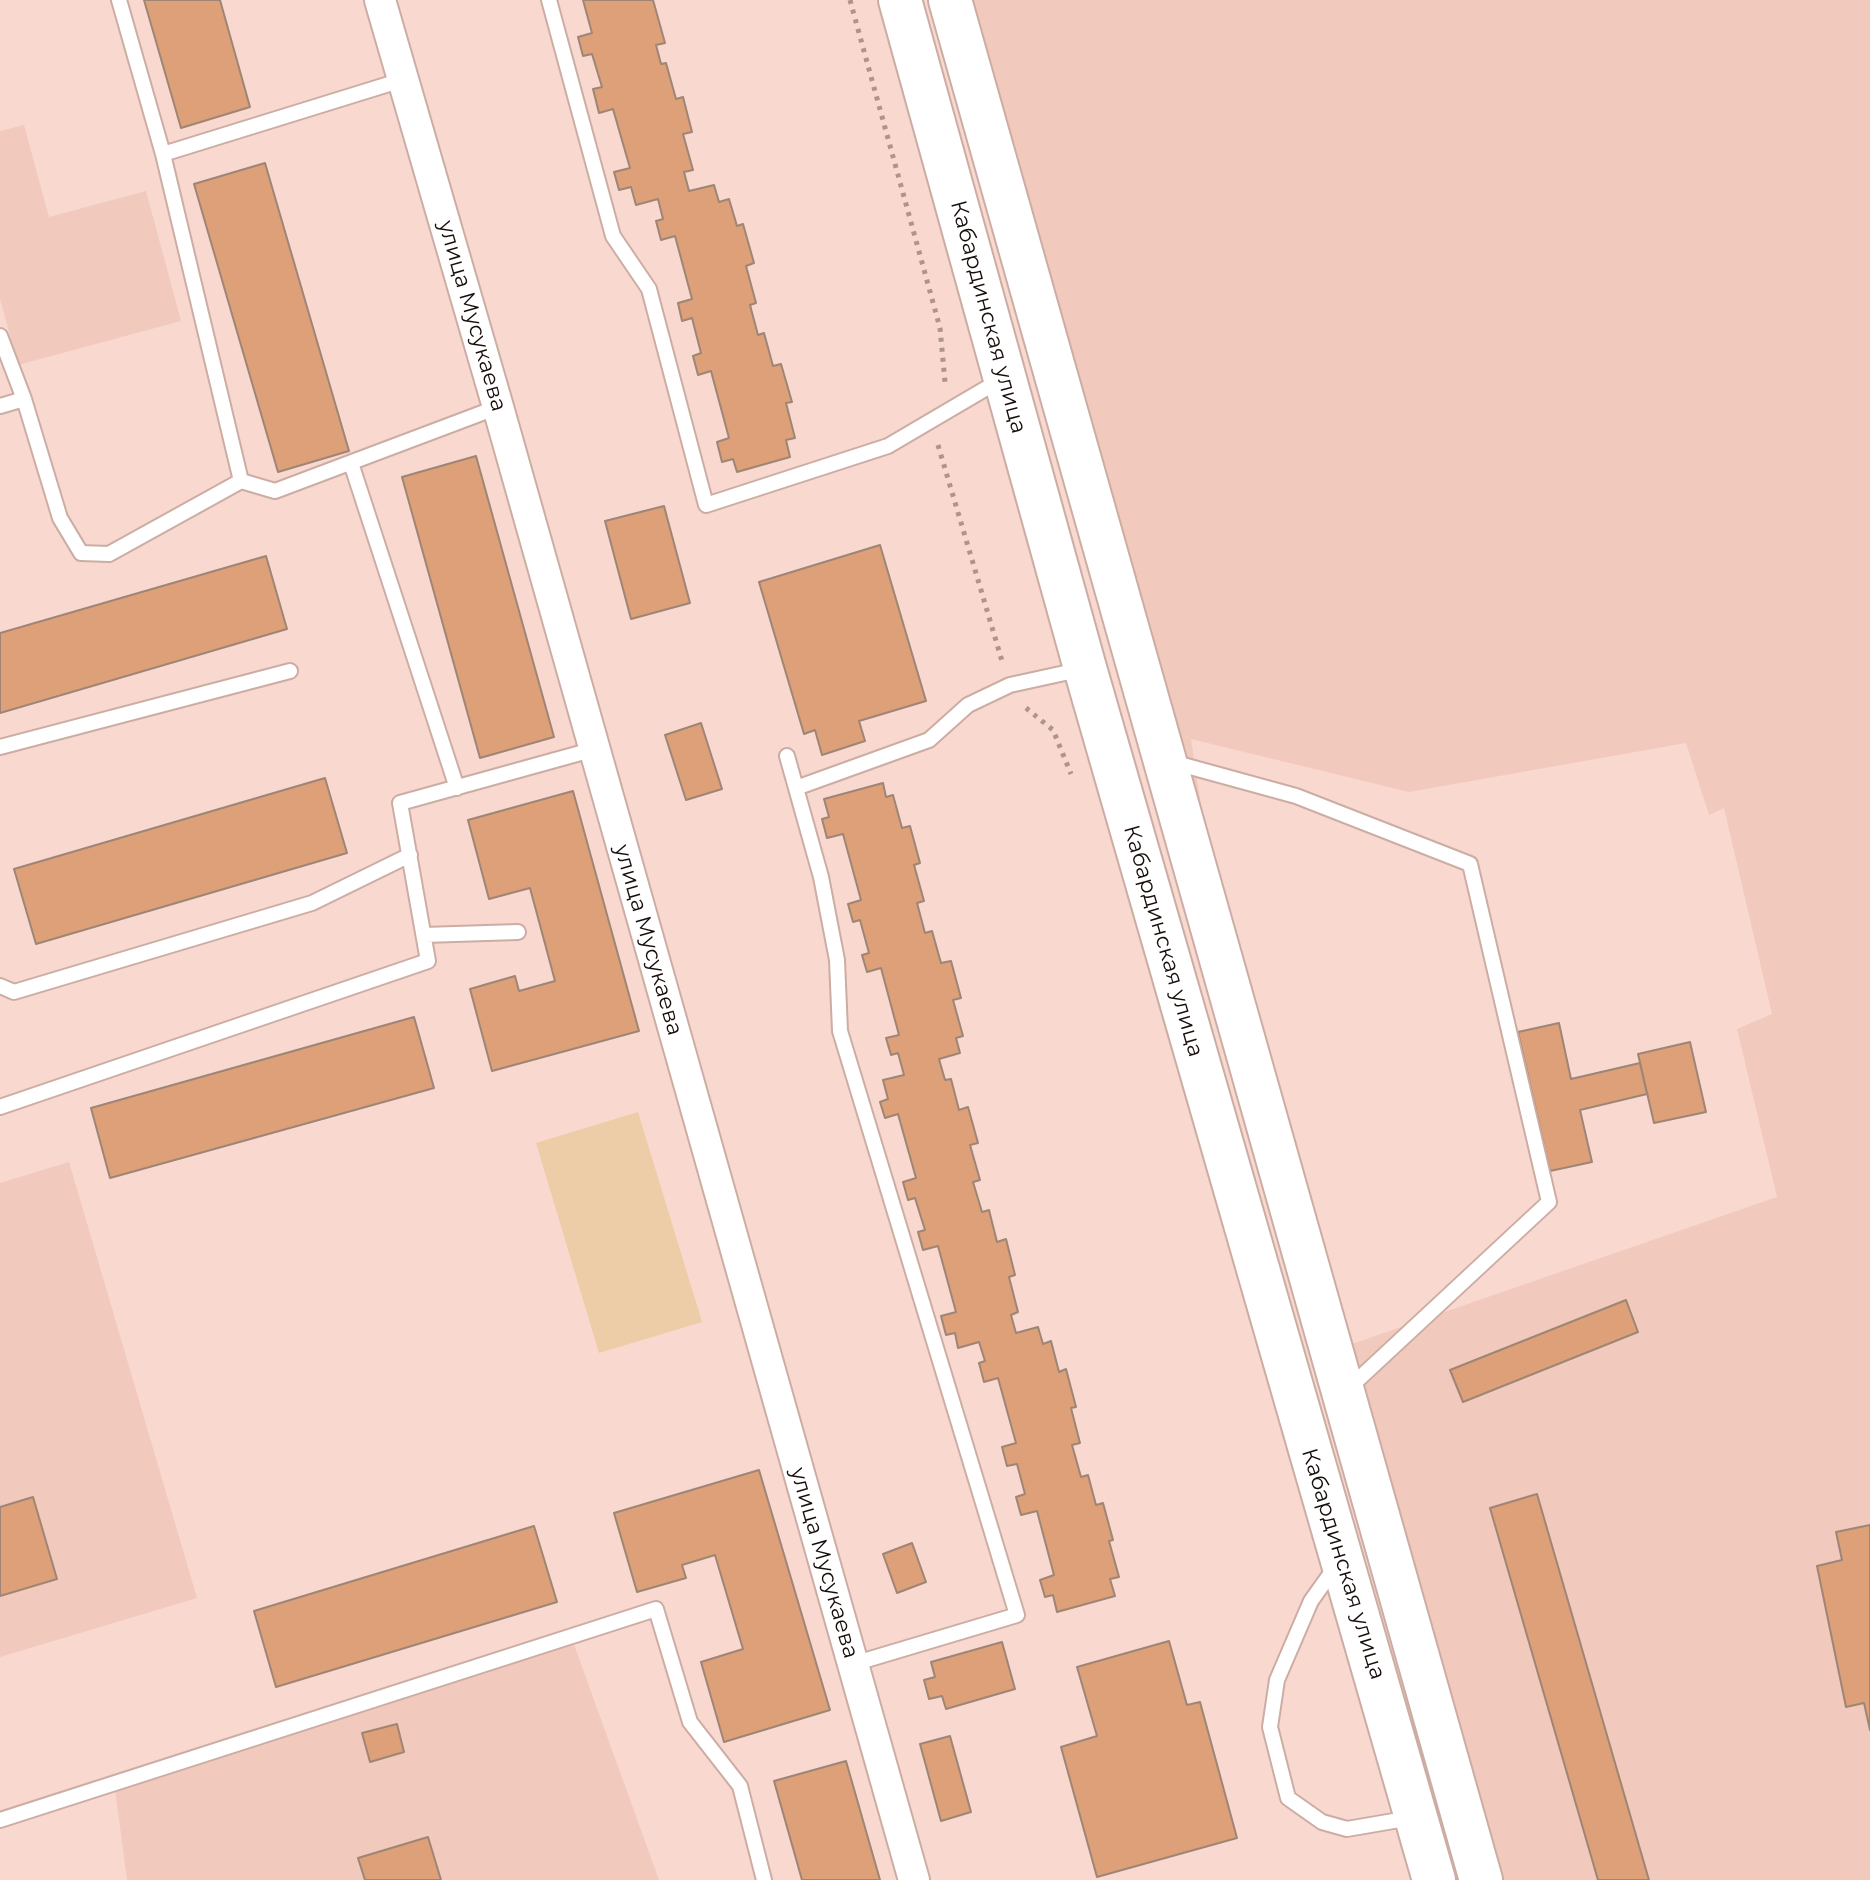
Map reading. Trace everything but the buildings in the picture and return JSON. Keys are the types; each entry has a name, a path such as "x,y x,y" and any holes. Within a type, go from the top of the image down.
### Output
{"main road":[{"name":"Кабардинская улица","path":"900,0 1085,668 1434,1880"},
{"name":"Кабардинская улица","path":"950,0 1481,1880"}],"street":[{"name":"улица Мусукаева","path":"380,0 914,1880"}],"lane":[{"path":"119,0 163,154 241,481"},
{"path":"549,0 613,236 649,289 706,505 888,446 1005,378"},
{"path":"163,154 402,80"},
{"path":"0,336 24,399 60,518 81,553 109,554 241,481 275,491 498,407"},
{"path":"0,406 24,399"},
{"path":"351,463 457,788"},
{"path":"796,788 929,740 968,705 1010,685 1085,668"},
{"path":"0,747 290,671"},
{"path":"0,1107 428,961 400,803 595,749"},
{"path":"787,756 821,877 837,960 840,1031 1017,1615 853,1664"},
{"path":"1164,760 1296,796 1470,864 1549,1202 1343,1393"},
{"path":"0,986 14,992 312,903 410,855"},
{"path":"424,935 518,932"},
{"path":"1340,1559 1311,1601 1277,1680 1270,1727 1288,1798 1322,1822 1347,1829 1416,1817"},
{"path":"0,1820 656,1609 690,1722 740,1786 764,1880"}],"path":[{"path":"850,0 940,328 946,381 931,420 987,617 1015,698 1053,730 1075,783"}],"shaded area":[{"path":"950,0 1870,0 1870,1880 1481,1880","holes":["1191,739 1409,792 1686,743 1709,815 1724,808 1772,1014 1737,1029 1777,1197 1352,1344 1203,818"]},
{"path":"24,125 49,217 146,191 181,321 18,365 0,299 0,131"},
{"path":"638,1112 702,1322 599,1353 536,1143"},
{"path":"69,1162 197,1598 0,1657 0,1183"},
{"path":"572,1639 659,1880 127,1880 115,1789"}]}
